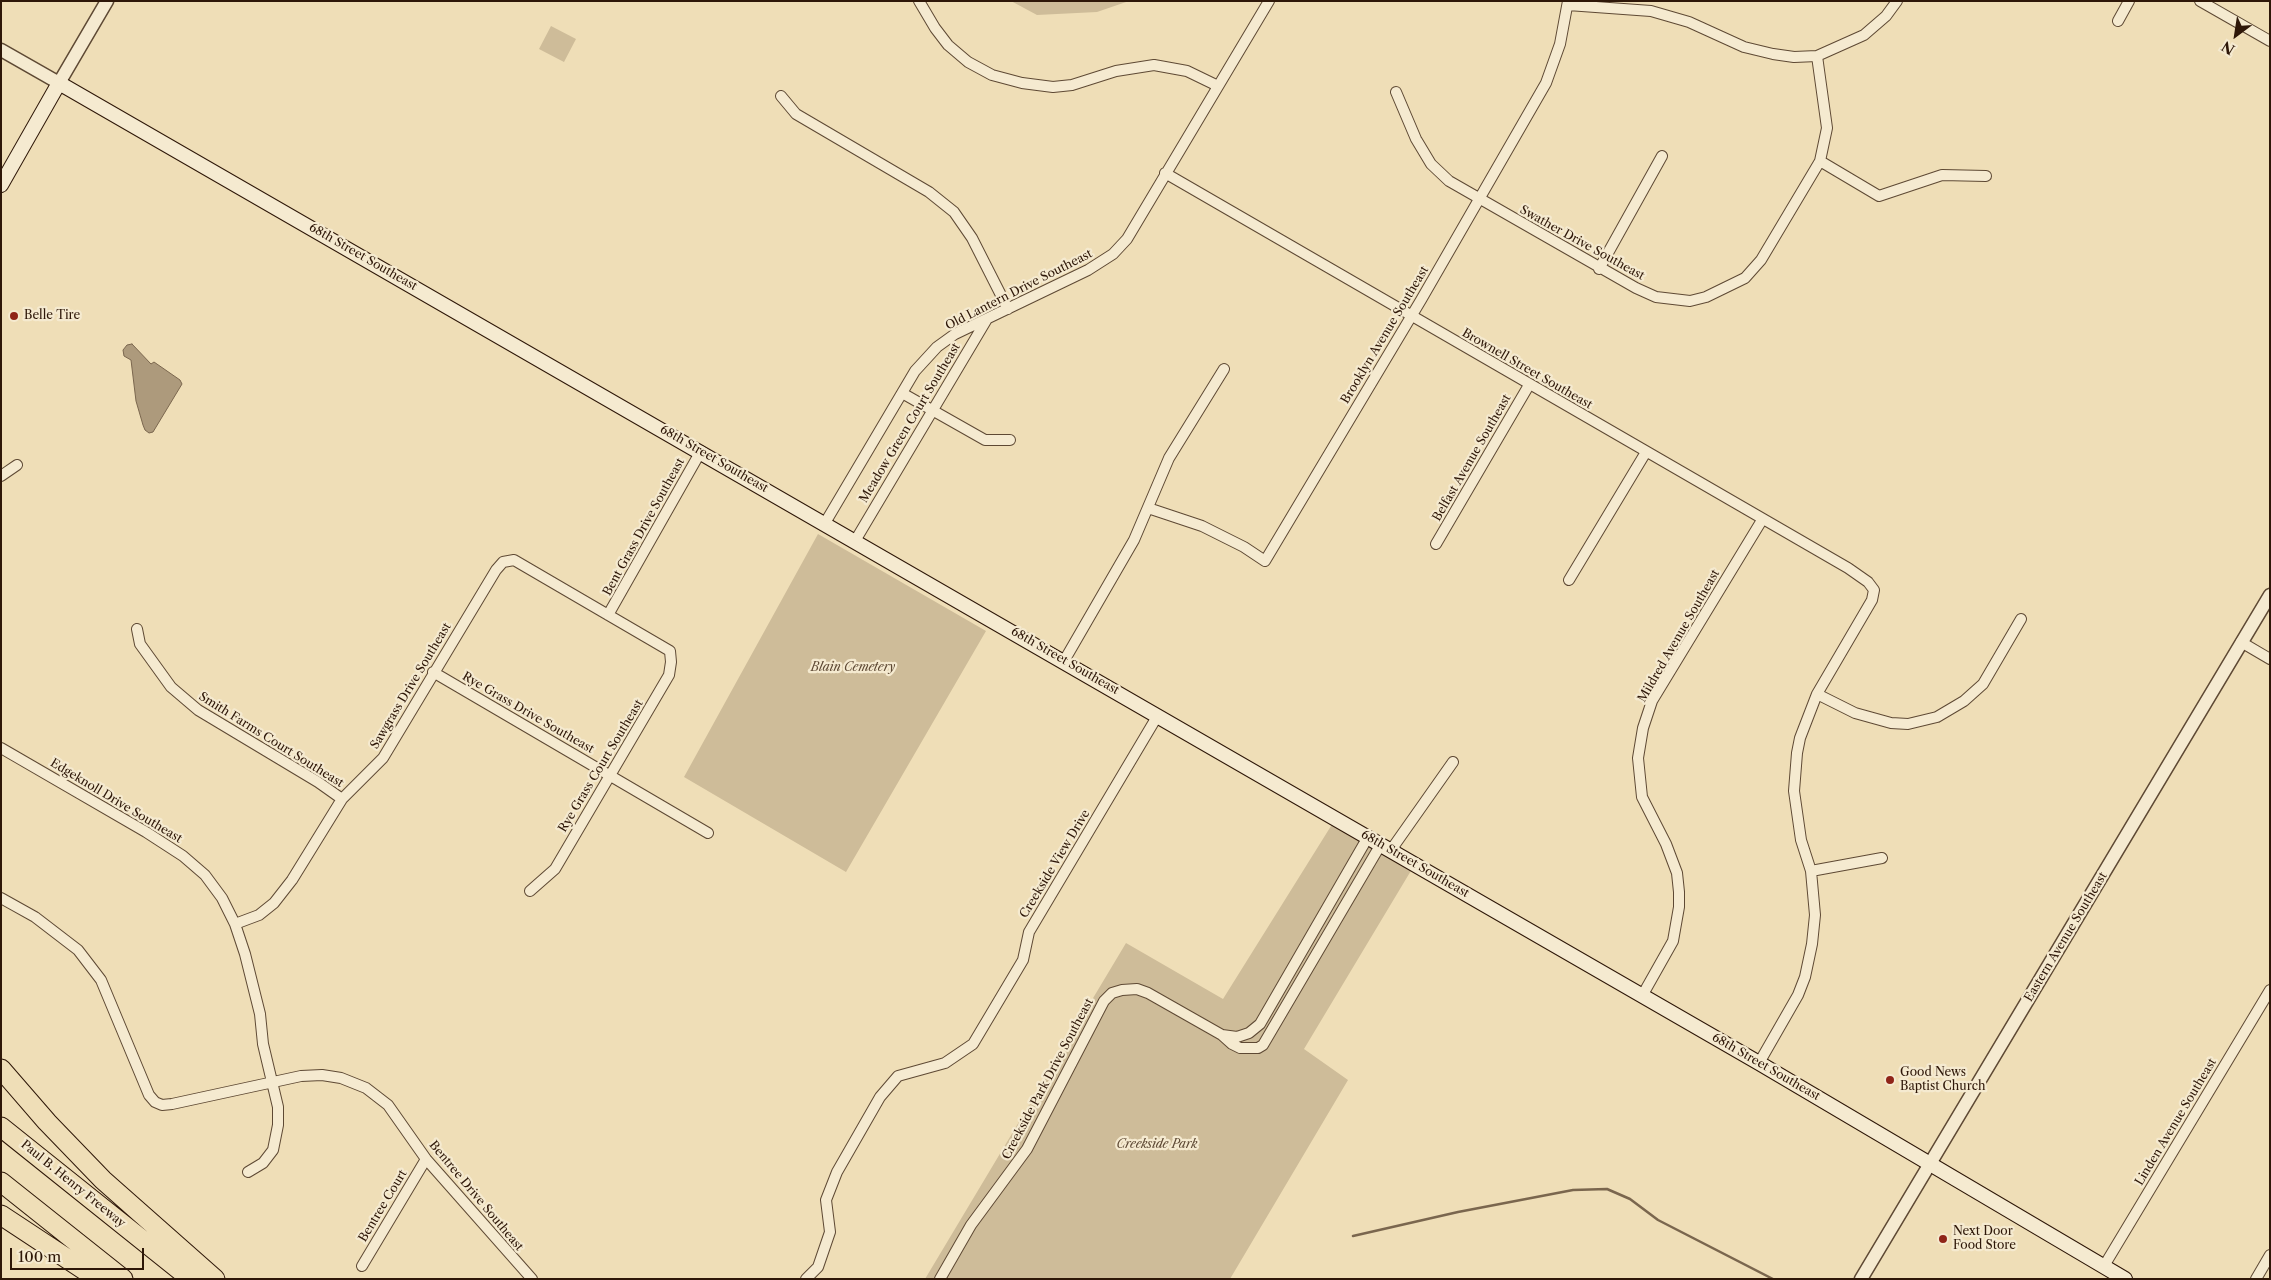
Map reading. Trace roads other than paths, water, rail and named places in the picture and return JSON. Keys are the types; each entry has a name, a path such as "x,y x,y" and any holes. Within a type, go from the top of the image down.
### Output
{"highway":[{"path":"1,1069 47,1122 103,1180 215,1279"},
{"name":"Paul B. Henry Freeway","path":"1,1127 192,1279"},
{"path":"1,1182 122,1279"},
{"path":"1,1215 98,1279"}],"main road":[{"path":"1,185 59,83"},
{"name":"68th Street Southeast","path":"59,83 1759,1062 2125,1279"}],"street":[{"path":"59,83 107,1"},
{"path":"919,1 948,45 968,62 992,75 1022,84 1072,85 1116,71 1154,65 1187,71 1218,86"},
{"name":"Old Lantern Drive Southeast","path":"825,523 915,371 937,347 955,334 1088,270 1114,254 1127,239 1269,1"},
{"path":"1568,3 1651,11 1689,22 1754,49 1794,57 1817,56 1864,35 1886,16 1897,1"},
{"path":"2118,21 2129,1"},
{"path":"2200,1 2270,42"},
{"name":"Brooklyn Avenue Southeast","path":"1148,508 1202,526 1265,560 1480,199 1546,83 1560,44 1568,3"},
{"name":"68th Street Southeast","path":"1,50 59,83"},
{"name":"Swather Drive Southeast","path":"1396,92 1416,139 1431,164 1449,181 1599,269 1656,297 1690,301 1706,298 1746,278 1762,260 1820,161 1827,128 1817,56"},
{"path":"782,96 796,114 929,192 954,212 972,238 1008,309"},
{"path":"1599,269 1662,156"},
{"path":"1820,161 1879,196 1942,176 1986,176"},
{"name":"Brownell Street Southeast","path":"1165,173 1762,520 1848,568 1868,582 1874,590 1872,600 1817,694"},
{"name":"Meadow Green Court Southeast","path":"855,541 987,319"},
{"path":"1064,661 1118,570 1148,508 1155,487 1169,458 1224,369"},
{"name":"Belfast Avenue Southeast","path":"1436,544 1529,385"},
{"path":"902,393 985,440 1010,440"},
{"name":"Bent Grass Drive Southeast","path":"608,615 701,452"},
{"path":"1569,580 1646,452"},
{"path":"1,476 17,465"},
{"name":"Mildred Avenue Southeast","path":"1642,996 1672,941 1679,907 1677,873 1666,844 1642,797 1638,758 1643,728 1652,701 1762,520"},
{"name":"Sawgrass Drive Southeast","path":"235,924 259,915 274,903 292,880 342,800 383,758 433,672 503,562 514,560 608,615"},
{"name":"Eastern Avenue Southeast","path":"1861,1279 2270,595"},
{"name":"Rye Grass Court Southeast","path":"530,891 555,869 670,675 672,662 670,651 608,615"},
{"path":"1759,1062 1786,1017 1805,977 1812,944 1815,915 1811,871 1801,840 1794,783 1800,738 1817,694 1855,714 1891,723 1908,724 1937,717 1964,701 1983,684 2021,619"},
{"name":"Smith Farms Court Southeast","path":"137,628 140,644 171,687 198,710 318,782 342,800"},
{"path":"2241,642 2270,659"},
{"name":"Rye Grass Drive Southeast","path":"433,672 708,833"},
{"name":"Creekside View Drive","path":"806,1279 818,1268 830,1232 826,1200 837,1172 880,1097 898,1076 945,1063 973,1044 1023,960 1029,932 1158,715"},
{"name":"Edgeknoll Drive Southeast","path":"1,748 146,832 183,856 205,876 222,898 235,924 260,1014 263,1044 278,1107 278,1125 273,1150 263,1163 248,1172"},
{"path":"1386,847 1453,762"},
{"path":"1222,1035 1237,1037 1249,1034 1260,1024 1368,837"},
{"name":"Creekside Park Drive Southeast","path":"940,1279 971,1225 1027,1149 1096,1013 1112,993 1130,989 1148,992 1222,1035 1240,1048 1258,1048 1262,1045 1386,847"},
{"path":"1811,871 1882,858"},
{"name":"Bentree Drive Southeast","path":"1,898 35,918 78,950 101,980 149,1095 155,1102 162,1105 301,1076 322,1075 341,1078 366,1088 388,1105 426,1159 526,1276"},
{"name":"Linden Avenue Southeast","path":"2104,1266 2270,990"},
{"name":"Bentree Court","path":"362,1266 426,1159"},
{"path":"2256,1279 2270,1255"}],"waterway":[{"path":"1353,1236 1458,1212 1573,1190 1607,1189 1630,1199 1658,1220 1773,1279"}],"place":[{"name":"Belle Tire","path":"14,316"},
{"name":"Good News Baptist Church","path":"1890,1080"},
{"name":"Next Door Food Store","path":"1943,1239"}],"park label":[{"name":"Blain Cemetery","path":"853,668"},
{"name":"Creekside Park","path":"1157,1145"}]}
